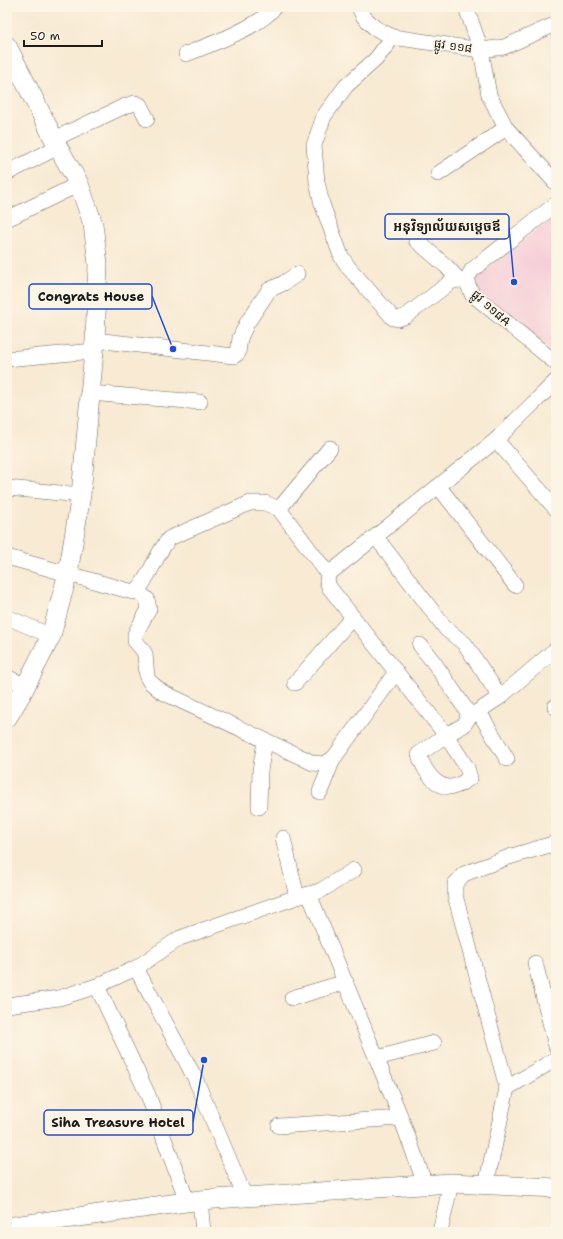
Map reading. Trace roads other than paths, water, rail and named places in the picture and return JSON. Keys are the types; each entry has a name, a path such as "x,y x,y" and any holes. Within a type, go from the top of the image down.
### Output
{"main road":[{"path":"7,46 56,143 79,184 93,224 98,264 94,346 81,495 68,573 51,636 26,686 8,714"},
{"path":"7,1227 194,1200 245,1196 451,1183 556,1188"}],"street":[{"path":"186,54 228,37 268,15 274,7"},
{"name":"ផ្លូវ ១១៨","path":"359,7 363,16 375,28 393,37 481,50 504,47 556,24"},
{"path":"466,7 481,50 489,95 506,128 556,183"},
{"path":"393,37 376,59 346,86 324,116 314,145 317,182 322,204 341,256 349,268 393,318 398,319 406,316 452,281 463,280"},
{"path":"7,173 56,143 125,106 135,103 140,106 147,118"},
{"path":"438,174 506,128"},
{"path":"7,219 79,184"},
{"name":"ផ្លូវ ១១៨A","path":"556,204 472,270 463,280 472,294 556,364"},
{"path":"416,240 463,280"},
{"path":"7,359 94,346 234,356 238,353 240,338 269,290 284,283 297,274"},
{"path":"556,381 496,440 376,537 329,572 327,580 328,587 446,735 464,725 474,715 500,697 556,650"},
{"path":"89,393 200,402"},
{"path":"496,440 556,509"},
{"path":"279,509 330,448"},
{"path":"439,487 515,585"},
{"path":"7,488 81,495"},
{"path":"137,591 161,548 170,538 250,503 265,503 279,509 325,570 329,572"},
{"path":"376,537 446,629 465,644 500,697"},
{"path":"7,557 133,592 137,591 147,599 149,609 135,634 135,641 145,654 147,677 150,682 162,692 313,763 323,764 333,759"},
{"path":"7,617 51,636"},
{"path":"296,683 352,618"},
{"path":"420,645 467,711 474,715 507,759"},
{"path":"320,792 333,759 396,672"},
{"path":"7,677 26,686"},
{"path":"259,807 260,771 265,741"},
{"path":"284,838 303,895 346,982 401,1118 425,1184"},
{"path":"486,1185 507,1088 455,895 455,884 464,874 509,857 556,843"},
{"path":"7,1005 59,998 97,986 136,968 180,938 303,895 320,891 354,870"},
{"path":"535,963 556,1046"},
{"path":"136,968 195,1078 245,1196"},
{"path":"292,998 346,982"},
{"path":"97,986 148,1095 194,1200 203,1232"},
{"path":"377,1058 434,1043"},
{"path":"507,1088 556,1059"},
{"path":"279,1126 401,1118"},
{"path":"440,1232 451,1183"}],"place":[{"name":"អនុវិទ្យាល័យសម្តេចឪ","path":"514,282"},
{"name":"Congrats House","path":"173,349"},
{"name":"Siha Treasure Hotel","path":"204,1060"}]}
